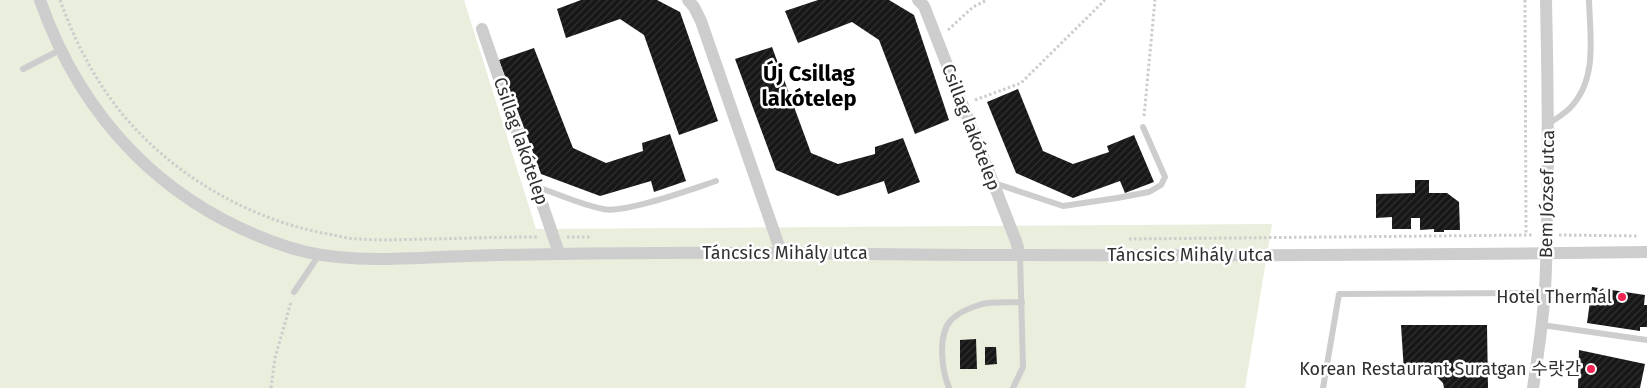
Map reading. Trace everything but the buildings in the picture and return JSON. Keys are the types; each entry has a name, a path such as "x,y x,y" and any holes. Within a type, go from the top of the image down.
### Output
{"street":[{"name":"Táncsics Mihály utca","path":"40,0 60,50 83,90 110,128 159,176 182,194 234,225 291,248 319,255 362,259 559,253 781,252 1020,255 1546,254 1647,252"},
{"path":"688,0 701,21 781,252"},
{"name":"Csillag lakótelep","path":"918,0 924,6 1016,240 1020,255"},
{"name":"Bem József utca","path":"1533,388 1545,294 1547,235 1546,0"},
{"name":"Csillag lakótelep","path":"482,30 559,253"}],"lane":[{"path":"1548,124 1569,109 1582,92 1588,78 1591,58 1589,0"},
{"path":"23,69 60,50"},
{"path":"993,183 1062,206 1150,192 1161,185 1165,178 1143,127"},
{"path":"536,186 605,210 641,204 716,182"},
{"path":"294,292 319,255"},
{"path":"1012,388 1023,367 1020,255"},
{"path":"1323,388 1339,294 1545,294"},
{"path":"948,388 944,377 941,353 946,329 951,321 963,311 984,303 1022,302"},
{"path":"1542,325 1647,340"}],"path":[{"path":"60,0 81,50 97,78 118,109 142,136 191,176 221,195 258,214 284,224 358,240 592,237"},
{"path":"937,41 972,7 987,0"},
{"path":"962,104 1021,83 1104,0"},
{"path":"1143,127 1156,0"},
{"path":"1526,0 1526,254"},
{"path":"1124,239 1526,234 1647,236"},
{"path":"271,388 275,358 294,292"}],"green space":[{"path":"0,0 464,0 536,229 1272,224 1245,388 0,388"}],"place":[{"name":"Hotel Thermál","path":"1622,297"},
{"name":"Korean Restaurant Suratgan 수랏간","path":"1591,369"}],"district":[{"name":"Új Csillag lakótelep","path":"809,86"}]}
